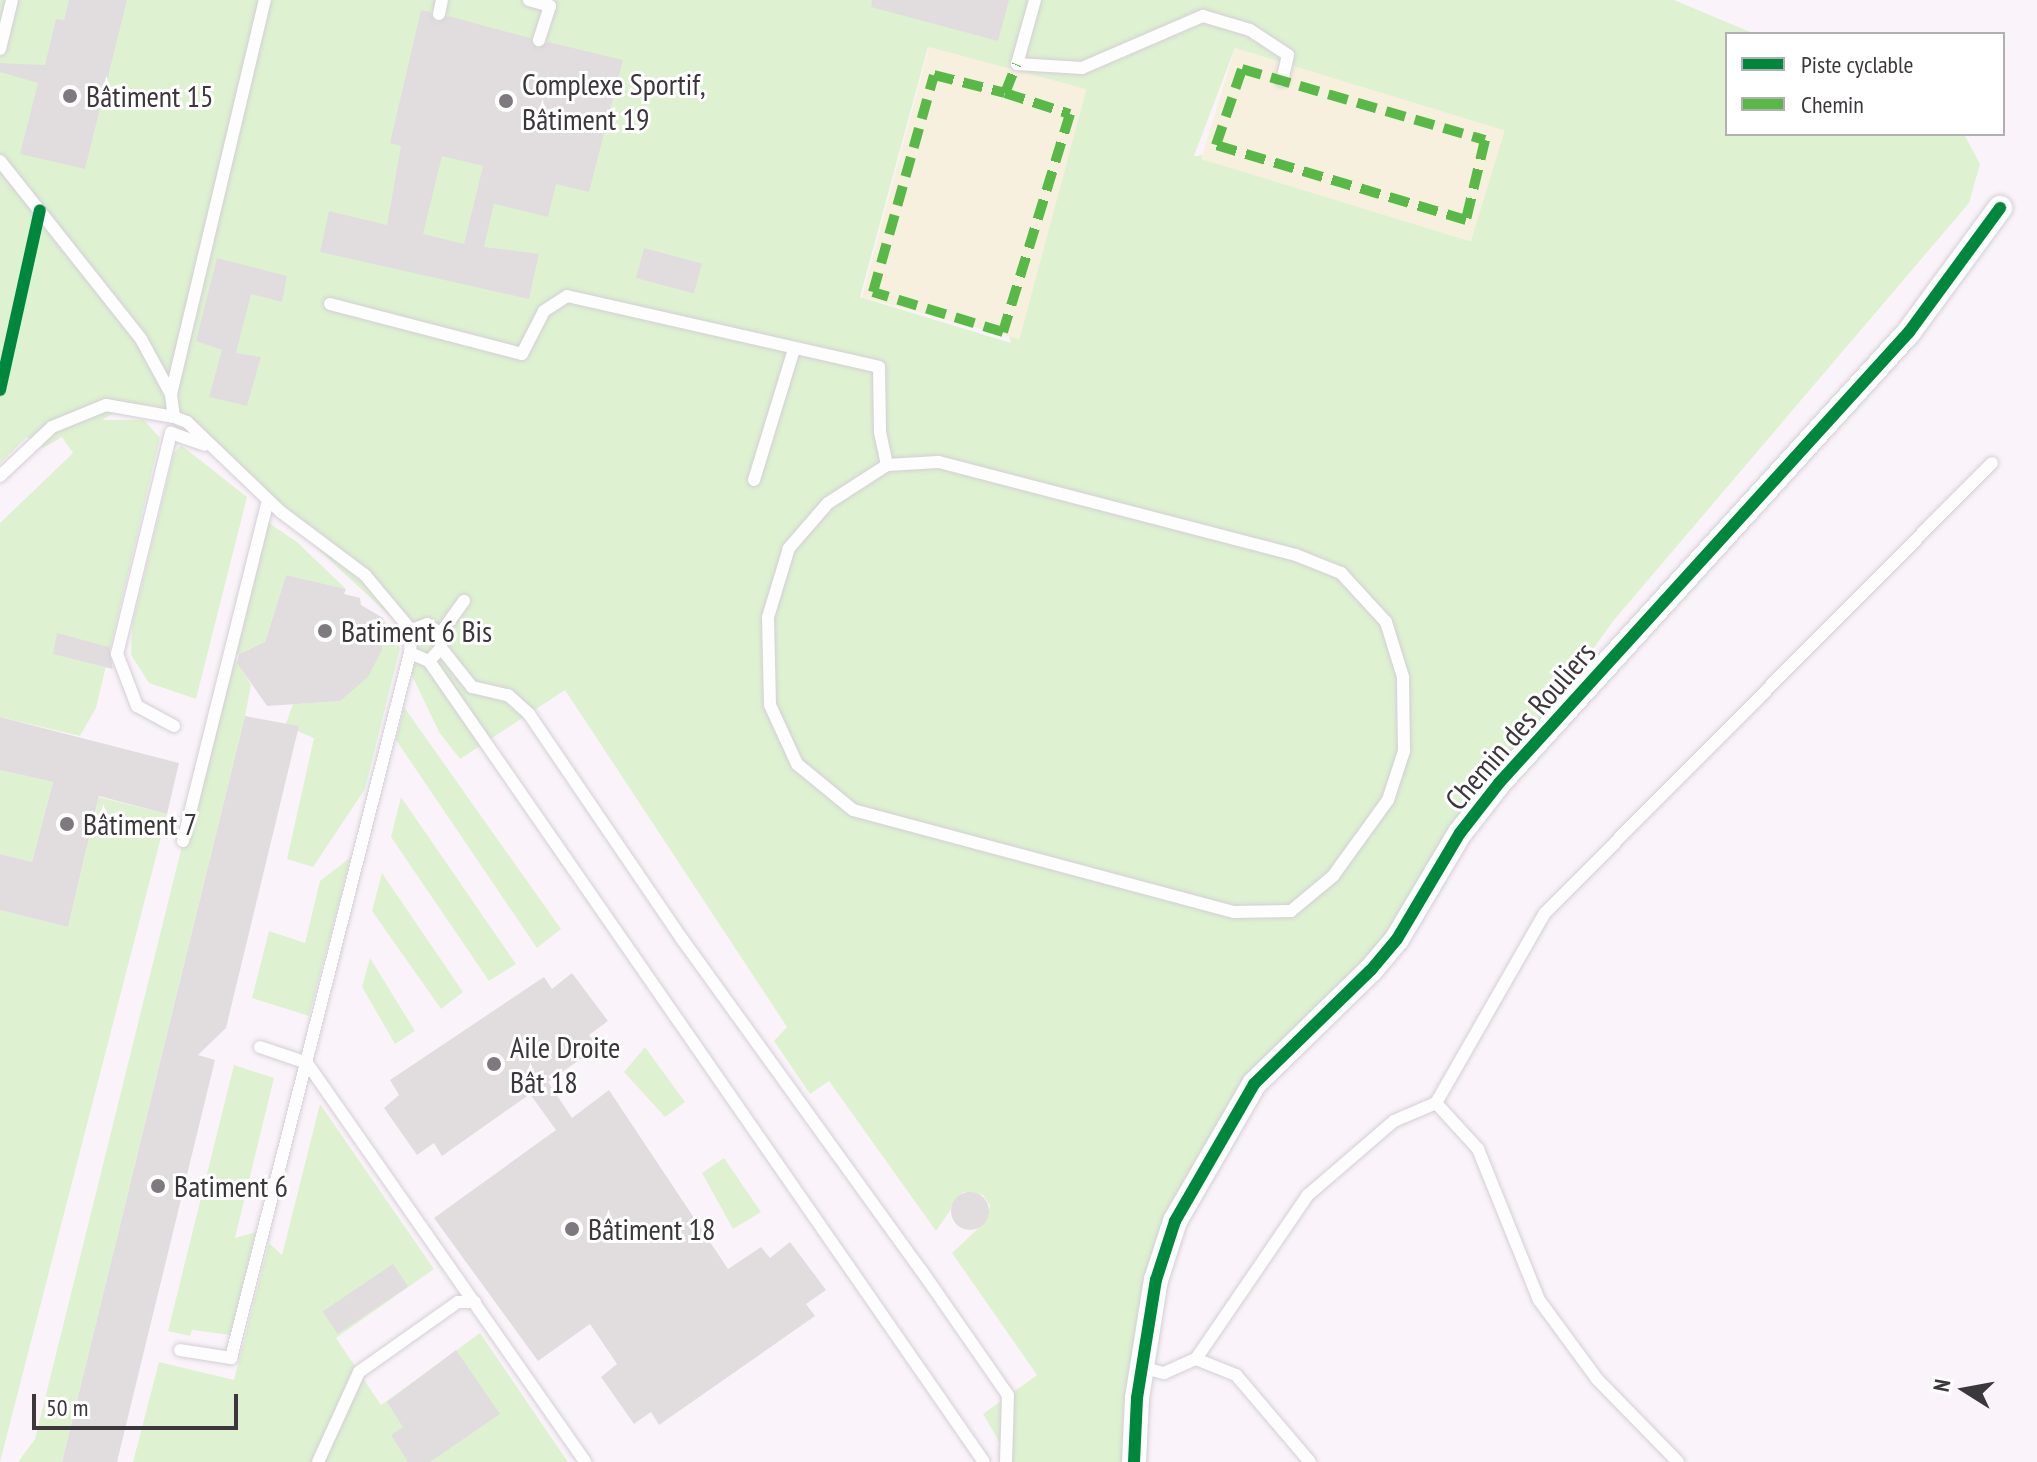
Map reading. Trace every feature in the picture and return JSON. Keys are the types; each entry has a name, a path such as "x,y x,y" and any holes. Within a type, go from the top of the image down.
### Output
{"street":[{"name":"Chemin des Rouliers","path":"1134,1462 1141,1367 1156,1280 1175,1221 1254,1084 1371,970 1397,939 1460,833 1499,783 1909,332 2000,208"}],"lane":[{"path":"0,49 12,0"},
{"path":"174,417 171,394 265,0"},
{"path":"439,14 442,0"},
{"path":"529,0 550,6 539,40"},
{"path":"1035,0 1017,64 1082,68 1203,16 1250,30 1288,55 1282,80"},
{"path":"0,161 141,339 171,394"},
{"path":"330,304 522,354 544,311 567,296 879,367 880,432 887,465"},
{"path":"754,480 794,349"},
{"path":"0,476 52,427 106,405 174,417 187,422 208,447 268,501 365,575 411,630 410,653 231,1358 180,1350"},
{"path":"174,726 137,706 117,654 171,433 208,447"},
{"path":"938,462 1296,555 1341,573 1386,622 1403,677 1404,751 1388,800 1333,876 1291,911 1234,912 853,810 797,764 770,705 768,617 789,548 828,503 887,465 938,462"},
{"path":"1141,1367 1164,1373 1196,1359 1308,1195 1394,1121 1436,1103 1545,913 1992,463"},
{"path":"183,841 268,501"},
{"path":"464,601 440,634 441,648 472,687 508,695 529,714 689,950 939,1295 1008,1395 1006,1462"},
{"path":"411,630 427,624 440,634"},
{"path":"429,661 441,648"},
{"path":"410,653 429,661 984,1462"},
{"path":"260,1047 307,1063 585,1462"},
{"path":"1436,1103 1478,1149 1539,1300 1597,1379 1678,1462"},
{"path":"318,1462 359,1372 458,1302 475,1302"},
{"path":"1196,1359 1236,1375 1310,1462"}],"green space":[{"path":"0,0 1674,0 1750,32 1725,32 1725,136 1965,136 1980,164 1969,203 1614,620 1460,833 1397,939 1254,1084 1175,1221 1139,1462 1011,1462 983,1414 1037,1375 952,1253 986,1221 990,1206 983,1195 963,1192 936,1231 829,1081 810,1094 774,1041 787,1027 565,690 460,759 439,732 406,663 416,640 208,447 156,406 130,403 102,420 144,420 160,438 96,708 80,736 0,717 0,523 73,453 62,437 43,448 27,437 0,463","holes":["928,47 1011,343 860,297","1235,48 1503,132 1194,156"]},
{"path":"181,445 247,497 196,699 149,683 131,655 132,626 174,453"},
{"path":"263,519 297,542 346,589 286,575 262,651 259,645 234,656 251,685 245,716 62,1462 18,1462 35,1439"},
{"path":"383,618 400,648 365,789 313,867 287,859 314,738 285,726 293,704 340,701 382,650"},
{"path":"404,707 561,929 537,948 396,740"},
{"path":"0,770 53,782 32,862 0,854"},
{"path":"99,797 167,814 0,1462 0,910 68,927"},
{"path":"401,797 516,964 489,981 391,837"},
{"path":"351,857 309,1016 252,998 269,931 305,943 320,881"},
{"path":"382,873 463,992 441,1009 372,911"},
{"path":"370,958 415,1031 395,1044 362,987"},
{"path":"645,1047 685,1102 665,1117 624,1072"},
{"path":"234,1065 274,1078 235,1238 256,1232 230,1335 192,1330 190,1336 168,1331"},
{"path":"320,1104 434,1269 336,1338 381,1405 480,1333 568,1462 133,1462 159,1362 234,1380 269,1243 282,1255"},
{"path":"724,1158 761,1212 733,1229 702,1173"}],"sand":[{"path":"929,47 1086,89 1019,339 862,297"},
{"path":"1235,48 1505,130 1471,241 1201,159"}],"building":[{"name":"Bâtiment 15","path":"69,0 127,0 85,169 20,154 38,83 0,72 0,63 45,65 56,19 64,20"},
{"path":"872,0 1009,0 998,41 871,7"},
{"name":"Complexe Sportif, Bâtiment 19","path":"421,10 430,12 436,23 448,16 530,38 537,49 548,42 623,60 589,192 556,184 548,217 494,204 484,247 539,254 529,299 320,252 329,211 387,225 401,146 390,143","holes":["442,156 483,166 464,244 423,234"]},
{"path":"644,248 702,264 694,293 636,278"},
{"path":"217,258 287,276 282,302 251,294 236,353 261,357 247,406 209,397 222,350 196,341"},
{"name":"Batiment 6 Bis","path":"286,575 346,589 344,594 360,598 361,605 383,618 382,650 368,677 340,701 267,706 237,663 239,654 265,642"},
{"path":"57,633 109,647 113,669 53,654"},
{"name":"Batiment 6","path":"245,716 299,726 226,1028 198,1055 215,1060 117,1462 62,1462"},
{"name":"Bâtiment 7","path":"0,717 179,763 167,814 99,796 68,927 0,910 0,854 32,862 53,782 0,770"},
{"path":"572,973 608,1021 589,1035 598,1047 548,1082 572,1118 609,1090 728,1269 761,1247 770,1258 790,1242 826,1290 806,1304 815,1316 659,1425 651,1412 634,1424 601,1377 617,1364 590,1324 538,1361 434,1218 556,1130 530,1094 442,1156 434,1143 417,1155 384,1108 399,1095 390,1080 544,977 552,989"},
{"path":"970,1192 984,1197 989,1211 984,1225 970,1230 956,1225 951,1211 956,1197"},
{"path":"393,1264 408,1286 338,1334 323,1312"},
{"path":"456,1350 500,1414 430,1462 408,1462 391,1435 403,1427 387,1402"}],"marked path":[{"path":"1005,93 1070,114 1003,332 873,292 934,75 1005,93 1017,64"},
{"path":"1242,69 1485,140 1466,220 1216,145 1242,69"}],"cycle path":[{"path":"1134,1462 1137,1398 1156,1280 1175,1221 1254,1084 1371,970 1397,939 1460,833 1499,783 1909,332 2000,208"},
{"path":"0,390 40,210"}],"place":[{"name":"Bâtiment 15","path":"70,96"},
{"name":"Complexe Sportif, Bâtiment 19","path":"506,101"},
{"name":"Batiment 6 Bis","path":"325,631"},
{"name":"Bâtiment 7","path":"67,824"},
{"name":"Aile Droite Bât 18","path":"494,1064"},
{"name":"Batiment 6","path":"158,1186"},
{"name":"Bâtiment 18","path":"572,1229"}]}
